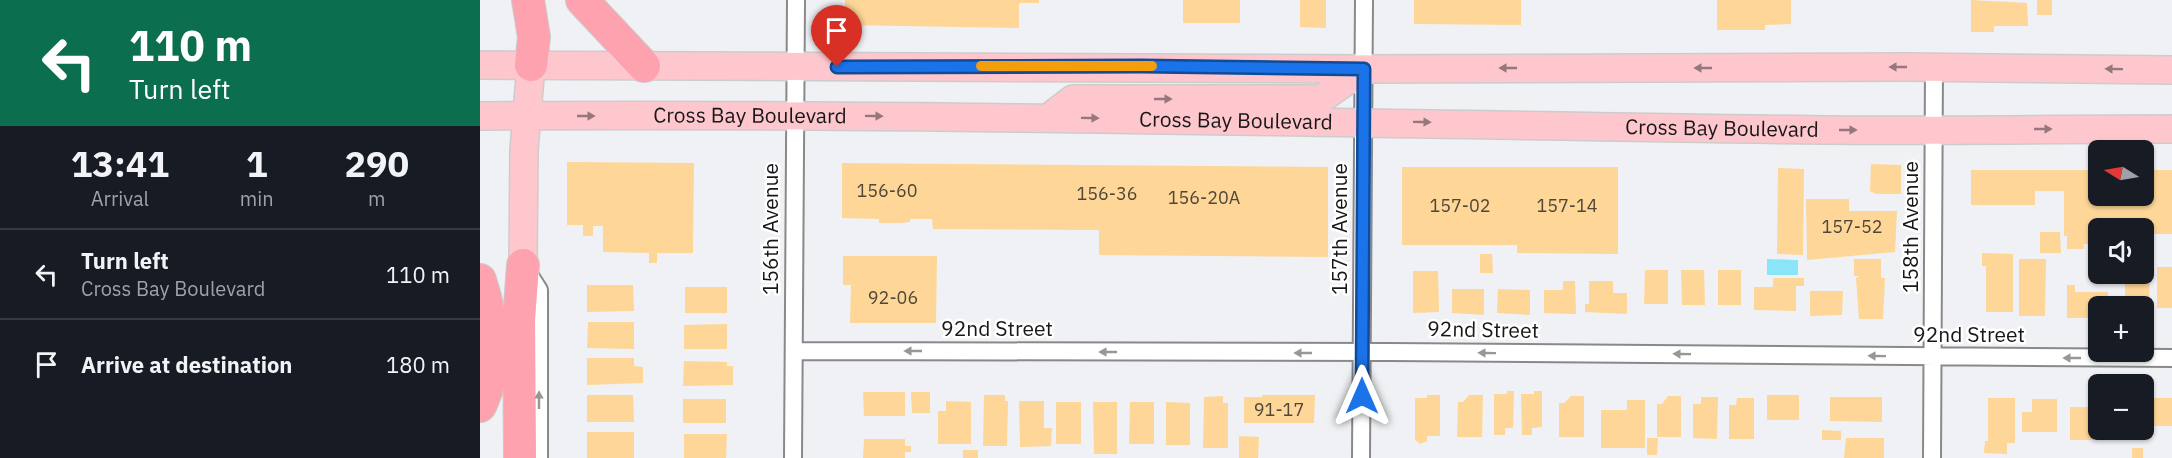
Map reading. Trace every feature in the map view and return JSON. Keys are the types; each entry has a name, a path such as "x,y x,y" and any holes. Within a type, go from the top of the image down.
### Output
{"highway":[{"path":"528,0 534,37 531,65"},
{"path":"582,0 644,66"},
{"path":"520,458 519,320 523,265"},
{"path":"480,280 489,320 492,356 488,387 480,406"}],"main road":[{"path":"480,65 1141,66 1364,69 1934,67 2172,70"},
{"path":"523,265 527,115 531,65"},
{"path":"1047,118 1073,99 1321,99 1364,69"},
{"name":"Cross Bay Boulevard","path":"480,116 1363,121 1796,129 2172,129"}],"street":[{"name":"156th Avenue","path":"793,458 796,0"},
{"name":"157th Avenue","path":"1361,458 1364,0"},
{"name":"158th Avenue","path":"1932,458 1934,67"},
{"path":"523,265 539,290 539,458"},
{"name":"92nd Street","path":"794,351 1361,352 2172,358"}],"water":[{"path":"1767,259 1798,260 1798,275 1767,275"}],"building":[{"path":"845,0 1039,0 1039,3 1019,3 1019,28 845,25"},
{"path":"1183,0 1240,0 1240,23 1183,23"},
{"path":"1300,0 1326,0 1326,28 1300,27"},
{"path":"1414,0 1521,0 1521,25 1414,24"},
{"path":"1717,0 1791,0 1791,24 1765,25 1765,30 1717,30"},
{"path":"1971,0 2027,3 2028,26 1994,26 1994,32 1971,32"},
{"path":"2037,0 2052,0 2052,15 2037,15"},
{"path":"567,162 694,163 693,253 657,253 657,263 649,263 649,253 603,252 603,226 593,226 593,236 583,236 583,225 567,225"},
{"path":"842,163 1328,167 1328,257 1099,255 1099,230 933,229 932,219 879,223 879,219 842,218"},
{"path":"1871,164 1901,165 1901,194 1876,194 1870,191"},
{"path":"1402,167 1618,167 1618,254 1517,253 1517,245 1402,245"},
{"path":"1778,168 1804,169 1803,255 1777,254"},
{"path":"1971,170 2088,170 2088,206 2154,206 2154,170 2172,170 2172,234 2154,234 2154,218 2088,218 2088,244 2084,244 2084,249 2067,249 2067,236 2064,236 2064,191 2035,191 2035,205 1971,205"},
{"path":"1806,199 1849,199 1849,211 1897,211 1895,252 1807,260"},
{"path":"2040,232 2060,232 2061,253 2040,253"},
{"path":"1982,253 2013,254 2013,312 1986,312 1986,266 1982,266"},
{"path":"1480,254 1492,254 1493,273 1480,273"},
{"path":"843,256 937,256 936,323 850,323 851,285 843,285"},
{"path":"1854,259 1881,259 1881,278 1885,278 1883,319 1859,319 1856,278 1860,276 1854,276"},
{"path":"2019,259 2046,259 2045,316 2019,316"},
{"path":"2157,267 2172,267 2172,308 2157,308"},
{"path":"1645,270 1668,270 1668,304 1644,304"},
{"path":"1681,270 1704,270 1705,305 1682,305"},
{"path":"1718,270 1741,270 1741,305 1718,305"},
{"path":"1413,271 1438,271 1439,312 1413,313"},
{"path":"1773,278 1804,278 1804,286 1796,286 1796,311 1754,310 1754,287 1773,287"},
{"path":"1563,281 1575,281 1576,314 1544,313 1544,290 1563,290"},
{"path":"1589,281 1613,281 1613,293 1627,293 1627,314 1585,312 1585,304 1589,304"},
{"path":"2125,284 2150,284 2149,296 2125,296"},
{"path":"587,285 633,285 634,311 587,312"},
{"path":"2067,285 2075,285 2075,292 2108,292 2108,296 2088,296 2088,318 2067,318"},
{"path":"685,287 727,287 727,313 685,313"},
{"path":"1452,289 1484,289 1484,315 1452,313"},
{"path":"1498,289 1530,290 1530,315 1497,313"},
{"path":"1810,291 1843,291 1842,315 1810,316"},
{"path":"588,322 634,322 634,349 587,348"},
{"path":"727,324 727,349 684,349 684,325"},
{"path":"587,358 634,358 634,366 643,367 643,383 587,385"},
{"path":"684,361 727,362 727,366 733,366 733,385 683,386"},
{"path":"1507,391 1514,391 1513,428 1505,428 1505,435 1494,435 1494,394 1507,394"},
{"path":"1534,391 1542,391 1542,427 1532,428 1532,435 1522,435 1521,394 1534,394"},
{"path":"863,392 905,392 905,416 864,416"},
{"path":"911,392 930,392 930,413 912,413"},
{"path":"587,395 633,395 634,422 587,422"},
{"path":"984,395 1005,395 1005,401 1008,401 1007,446 983,446"},
{"path":"1262,395 1315,395 1314,423 1244,423 1244,397 1262,397"},
{"path":"1427,395 1440,395 1440,436 1427,436 1427,441 1420,444 1415,440 1415,398 1427,398"},
{"path":"1469,395 1483,395 1482,437 1457,437 1458,402 1463,402"},
{"path":"1767,395 1799,395 1799,420 1767,420"},
{"path":"1223,396 1223,403 1228,403 1228,448 1203,448 1204,397"},
{"path":"1571,396 1584,396 1584,437 1559,437 1559,403 1564,403"},
{"path":"1668,396 1681,396 1681,437 1657,437 1657,404 1662,404"},
{"path":"1701,397 1718,397 1717,439 1693,438 1693,404 1701,404"},
{"path":"1830,397 1882,397 1882,422 1830,421"},
{"path":"1737,398 1754,398 1754,439 1729,439 1729,405 1736,405"},
{"path":"1988,398 2015,398 2015,443 2007,443 2007,454 1984,453 1985,441 1988,441"},
{"path":"2154,398 2172,398 2172,426 2154,426"},
{"path":"683,399 726,399 726,423 683,423"},
{"path":"2032,399 2057,399 2057,432 2022,432 2022,412 2032,412"},
{"path":"1627,400 1645,400 1645,448 1601,448 1601,410 1627,410"},
{"path":"946,401 971,402 971,444 938,444 938,411 946,411"},
{"path":"1019,401 1044,401 1044,428 1052,428 1051,446 1020,447"},
{"path":"1056,402 1081,402 1081,444 1056,444"},
{"path":"1093,402 1117,402 1117,454 1094,454"},
{"path":"1130,402 1154,402 1154,444 1129,444"},
{"path":"1166,402 1190,403 1190,445 1166,445"},
{"path":"2070,407 2088,407 2088,440 2070,440"},
{"path":"1822,430 1841,431 1841,440 1822,440"},
{"path":"587,432 634,432 634,458 587,458"},
{"path":"684,434 727,434 726,458 684,458"},
{"path":"1239,436 1259,437 1258,458 1239,458"},
{"path":"1647,438 1658,438 1657,455 1647,455"},
{"path":"1846,438 1884,438 1884,458 1844,458"},
{"path":"864,439 905,439 905,446 911,446 911,452 905,452 905,458 863,458"},
{"path":"2132,448 2143,448 2143,458 2132,458"},
{"path":"963,450 978,450 978,458 963,458"}],"slow traffic":[{"path":"981,66 1152,66"}],"route":[{"path":"837,67 1141,66 1364,69 1362,396"}]}
